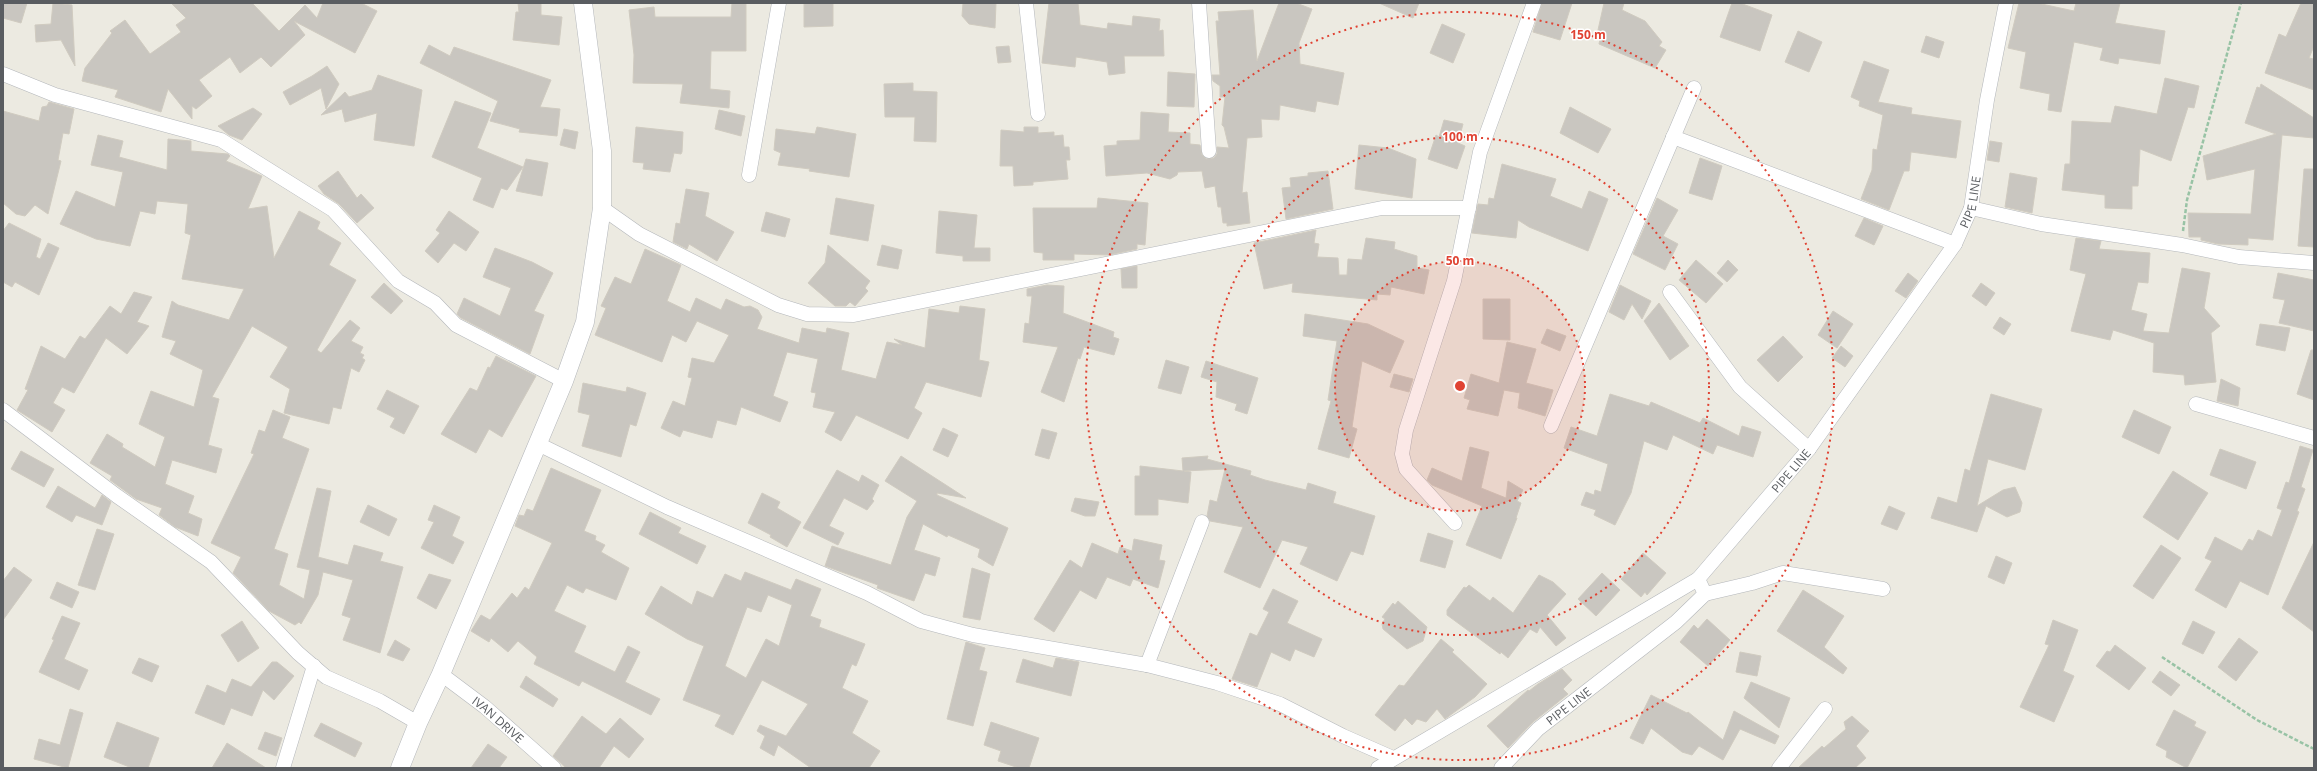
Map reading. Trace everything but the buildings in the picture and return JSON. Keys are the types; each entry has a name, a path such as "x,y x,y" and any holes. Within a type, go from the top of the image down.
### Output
{"street":[{"path":"400,768 538,444 564,381 585,322 602,208 602,151 583,3"},
{"path":"749,175 779,3"},
{"path":"1026,3 1038,114"},
{"path":"1199,3 1209,151"},
{"path":"1455,523 1406,469 1402,454 1406,430 1454,281 1480,152 1534,3"},
{"name":"PIPE LINE","path":"1378,768 1698,579 1809,449 1955,244 1970,208 1987,100 2006,3"},
{"path":"3,74 55,95 221,140 333,210 398,281 435,303 456,325 564,381"},
{"path":"1551,426 1694,88"},
{"path":"1673,137 1955,244"},
{"path":"602,208 639,234 778,305 808,314 854,315 1382,208 1469,208"},
{"path":"1970,208 2041,224 2182,245 2239,257 2314,264"},
{"path":"1670,292 1740,387 1809,449"},
{"path":"2196,404 2314,438"},
{"path":"3,410 117,496 211,562 326,677 380,701 418,723"},
{"path":"538,444 667,507 867,593 921,621 973,635 1147,665 1218,683 1280,704 1343,736 1393,758"},
{"path":"1147,665 1202,522"},
{"path":"1698,579 1705,594 1752,583 1783,573 1883,588"},
{"name":"PIPE LINE","path":"1501,768 1538,729 1676,622 1705,594"},
{"path":"283,768 314,666"},
{"name":"IVAN DRIVE","path":"441,674 485,707 550,767"},
{"path":"1779,768 1825,709"}],"path":[{"path":"2182,245 2187,200 2241,3"},
{"path":"2162,657 2257,720 2314,750"}]}
